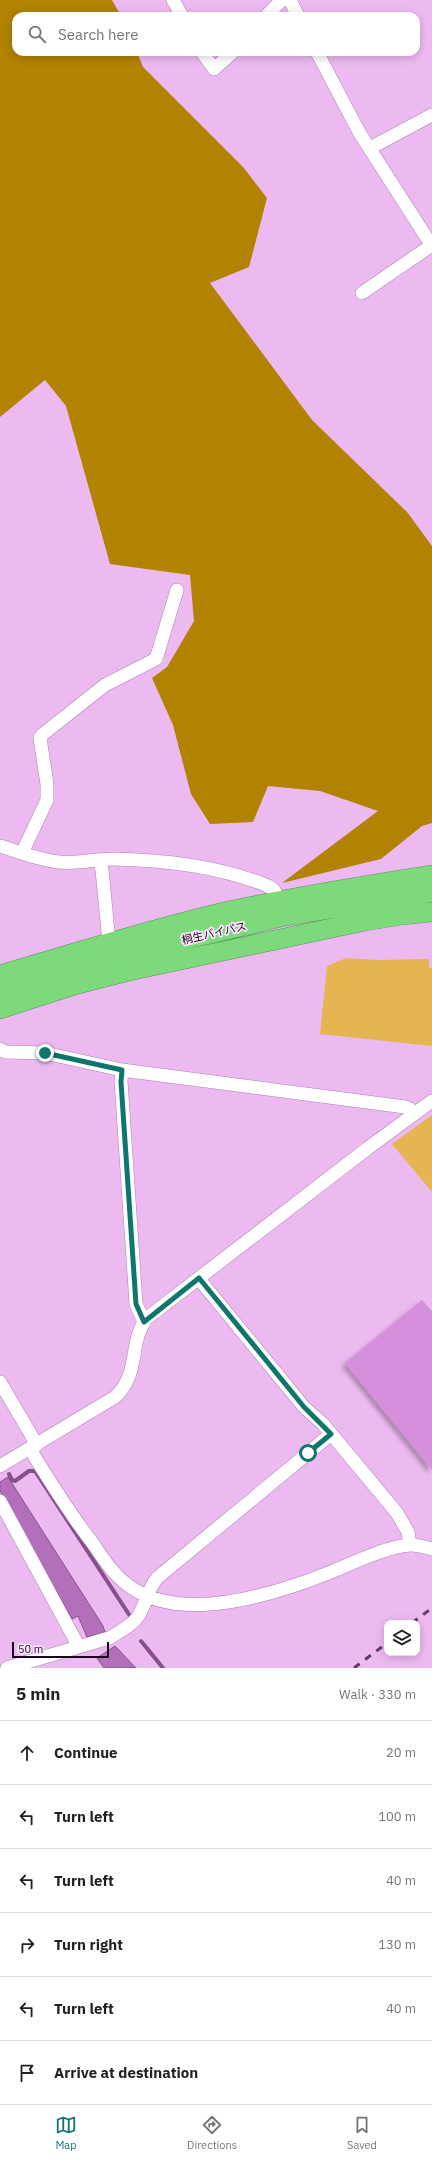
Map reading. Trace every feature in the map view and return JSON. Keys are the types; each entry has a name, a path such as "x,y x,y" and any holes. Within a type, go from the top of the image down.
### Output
{"highway":[{"path":"322,893 364,877 432,863"},
{"name":"桐生バイパス","path":"0,975 109,942 184,922 279,901 432,875"},
{"name":"桐生バイパス","path":"0,993 175,942 281,917 432,892"},
{"path":"0,1009 78,984 129,971 365,921 402,914 432,912"}],"street":[{"path":"173,0 180,12"},
{"path":"270,12 282,0"},
{"path":"290,0 296,12"},
{"path":"204,56 214,69 220,66 229,56"},
{"path":"319,56 370,148 428,230 432,245 362,293"},
{"path":"370,148 432,115"},
{"path":"22,852 47,800 48,784 40,738 43,734 105,685 156,658 177,590"},
{"path":"0,846 56,862 81,863 112,859 189,864 217,870 268,886 274,890 279,901"},
{"path":"99,860 102,870 109,942"},
{"path":"2,1054 45,1053 122,1070 406,1107 414,1114"},
{"path":"122,1070 121,1082 136,1304 144,1322"},
{"path":"0,1466 120,1392 129,1379 132,1371 139,1331 144,1322 199,1278 414,1114 431,1104"},
{"path":"199,1278 304,1407 331,1434 397,1513 408,1532 410,1545"},
{"path":"0,1382 11,1401 33,1447 71,1516 109,1566 129,1586 147,1595 160,1600 192,1604 249,1598 291,1588 370,1556 410,1545 432,1549"},
{"path":"7,1668 110,1638 136,1620 147,1595 157,1578 331,1434"},
{"path":"0,1501 82,1646"}],"shaded area":[{"path":"0,0 112,0 119,12 12,12 12,56 139,56 143,67 243,167 267,198 249,267 210,283 312,420 407,512 432,546 432,823 422,826 381,859 282,883 378,811 320,791 268,786 253,822 210,824 191,794 173,725 152,678 167,667 194,621 190,575 110,564 66,406 45,380 0,417"},
{"path":"346,958 377,960 429,959 429,968 432,968 432,1046 320,1034 327,966"},
{"path":"432,1115 432,1192 392,1144"},
{"path":"8,1477 103,1626 105,1632 87,1637 78,1616 72,1619 0,1491 0,1482"},
{"path":"115,1646 136,1668 104,1668 97,1658"}],"building":[{"path":"422,1300 432,1311 432,1470 345,1363"}],"waterway":[{"path":"9,1474 12,1480 15,1481 29,1471 35,1471 130,1616"},
{"path":"141,1641 163,1668"}],"railway":[{"path":"416,1620 432,1608"},
{"path":"354,1668 384,1645"}],"route":[{"path":"45,1053 122,1070 121,1082 136,1304 144,1322 154,1312 199,1278 304,1407 323,1424 331,1434 308,1453"}]}
